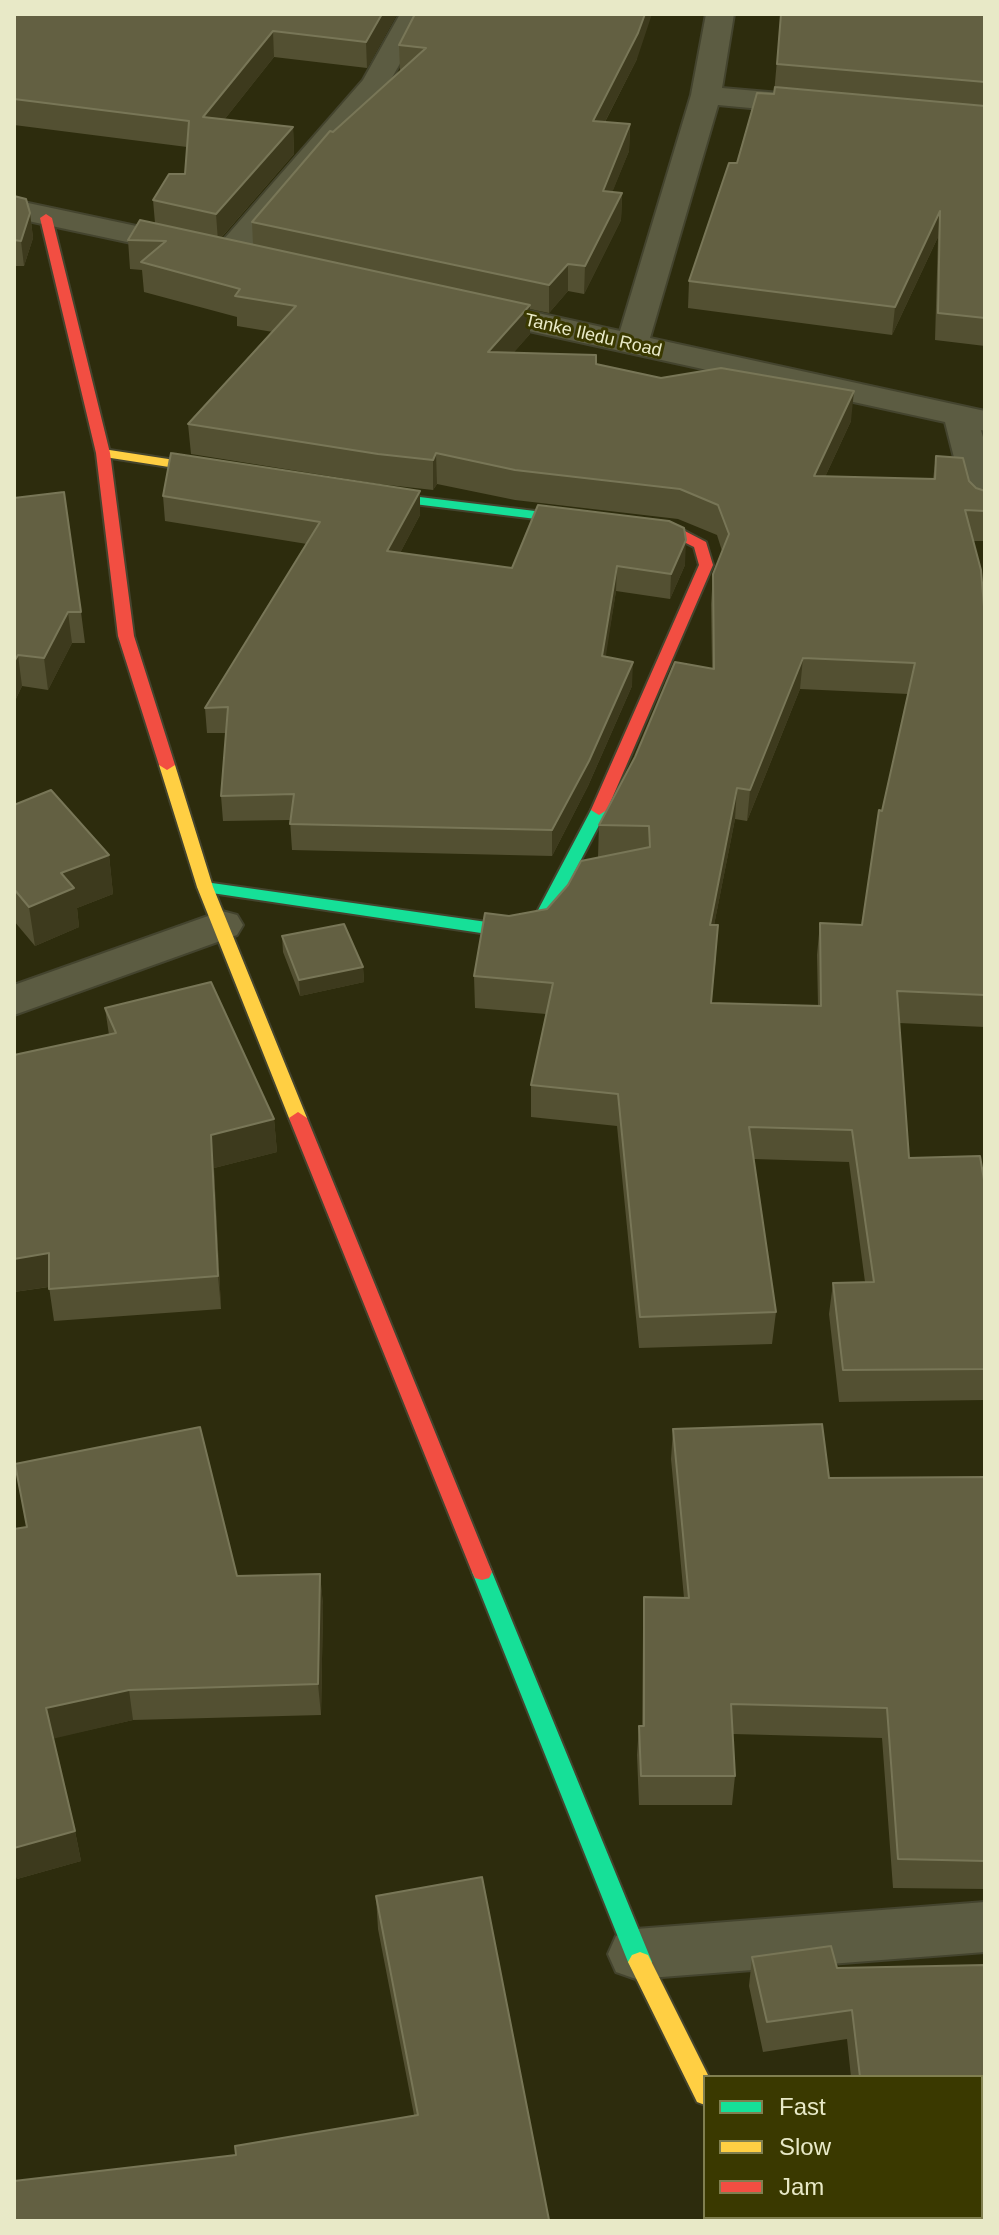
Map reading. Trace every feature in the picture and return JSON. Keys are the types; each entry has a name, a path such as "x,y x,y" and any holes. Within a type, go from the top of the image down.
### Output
{"street":[{"path":"14,209 244,257 375,84 414,14"},
{"path":"632,345 706,95 720,14"},
{"path":"706,95 846,108"},
{"path":"46,218 103,453 126,636 205,887 636,1954 703,2090"},
{"name":"Tanke Iledu Road","path":"445,303 973,419"},
{"path":"973,419 985,509"},
{"path":"103,453 241,475"},
{"path":"205,887 508,931 531,928 544,915 611,787 706,565 701,545 678,533 349,492"},
{"path":"14,1001 222,925"},
{"path":"636,1954 985,1927"}],"building":[{"path":"14,14 382,14 366,42 273,31 203,117 293,127 216,214 153,200 169,174 185,174 189,121 14,99"},
{"path":"415,14 645,14 593,121 630,124 603,191 622,193 585,266 568,264 549,285 252,222 330,131 333,132 426,48 399,45"},
{"path":"781,14 985,14 985,82 777,64"},
{"path":"775,87 985,106 985,318 938,313 940,211 895,307 689,281 729,163 737,163 757,93 774,94"},
{"path":"14,196 26,199 30,213 21,241 14,240"},
{"path":"140,220 530,305 488,352 596,355 596,364 661,378 721,368 854,391 814,476 935,479 936,456 963,458 969,481 985,491 985,511 965,510 981,570 985,619 985,995 897,991 909,1158 980,1156 985,1186 985,1369 843,1370 833,1283 874,1282 852,1130 749,1127 776,1312 640,1317 618,1094 531,1085 553,983 474,976 485,913 509,916 547,909 568,885 581,861 650,847 649,826 599,825 635,757 675,662 714,669 713,574 729,534 718,505 680,489 515,470 436,453 433,460 378,454 188,424 296,306 235,296 240,289 141,262 166,241 128,240","holes":["803,658 915,663 882,811 879,810 862,925 820,923 821,1006 711,1003 718,925 710,925 737,788 750,790"]},
{"path":"171,453 420,491 387,551 512,568 538,505 669,521 684,528 686,540 671,574 617,566 602,656 633,662 589,761 552,830 290,824 294,794 221,796 228,707 205,708 320,522 163,496"},
{"path":"64,492 81,612 68,612 44,658 18,655 14,662 14,498"},
{"path":"51,790 109,855 61,873 74,888 29,907 14,889 14,805"},
{"path":"344,924 363,967 299,980 282,936"},
{"path":"211,982 274,1119 211,1135 218,1276 49,1289 49,1253 14,1259 14,1055 116,1033 105,1008"},
{"path":"822,1424 829,1478 985,1477 985,1861 898,1859 887,1708 731,1704 735,1776 641,1776 639,1726 644,1726 644,1597 689,1598 673,1429"},
{"path":"200,1427 237,1576 320,1574 318,1684 129,1690 46,1708 75,1831 14,1848 14,1529 27,1527 15,1464"},
{"path":"482,1877 549,2220 14,2221 14,2181 236,2155 235,2146 418,2115 376,1896"},
{"path":"831,1946 837,1968 985,1965 985,2097 983,2075 860,2075 852,2010 767,2022 752,1957"}],"traffic: fast":[{"path":"362,494 642,528"},
{"path":"205,887 508,931 531,928 544,915 599,810"},
{"path":"482,1572 640,1962"}],"traffic: slow":[{"path":"103,453 227,472"},
{"path":"167,765 205,887 298,1118"},
{"path":"640,1962 703,2090"}],"traffic: jam":[{"path":"46,218 103,453 126,636 167,765"},
{"path":"599,810 706,565 701,545 678,533 642,528"},
{"path":"298,1118 482,1572"}]}
